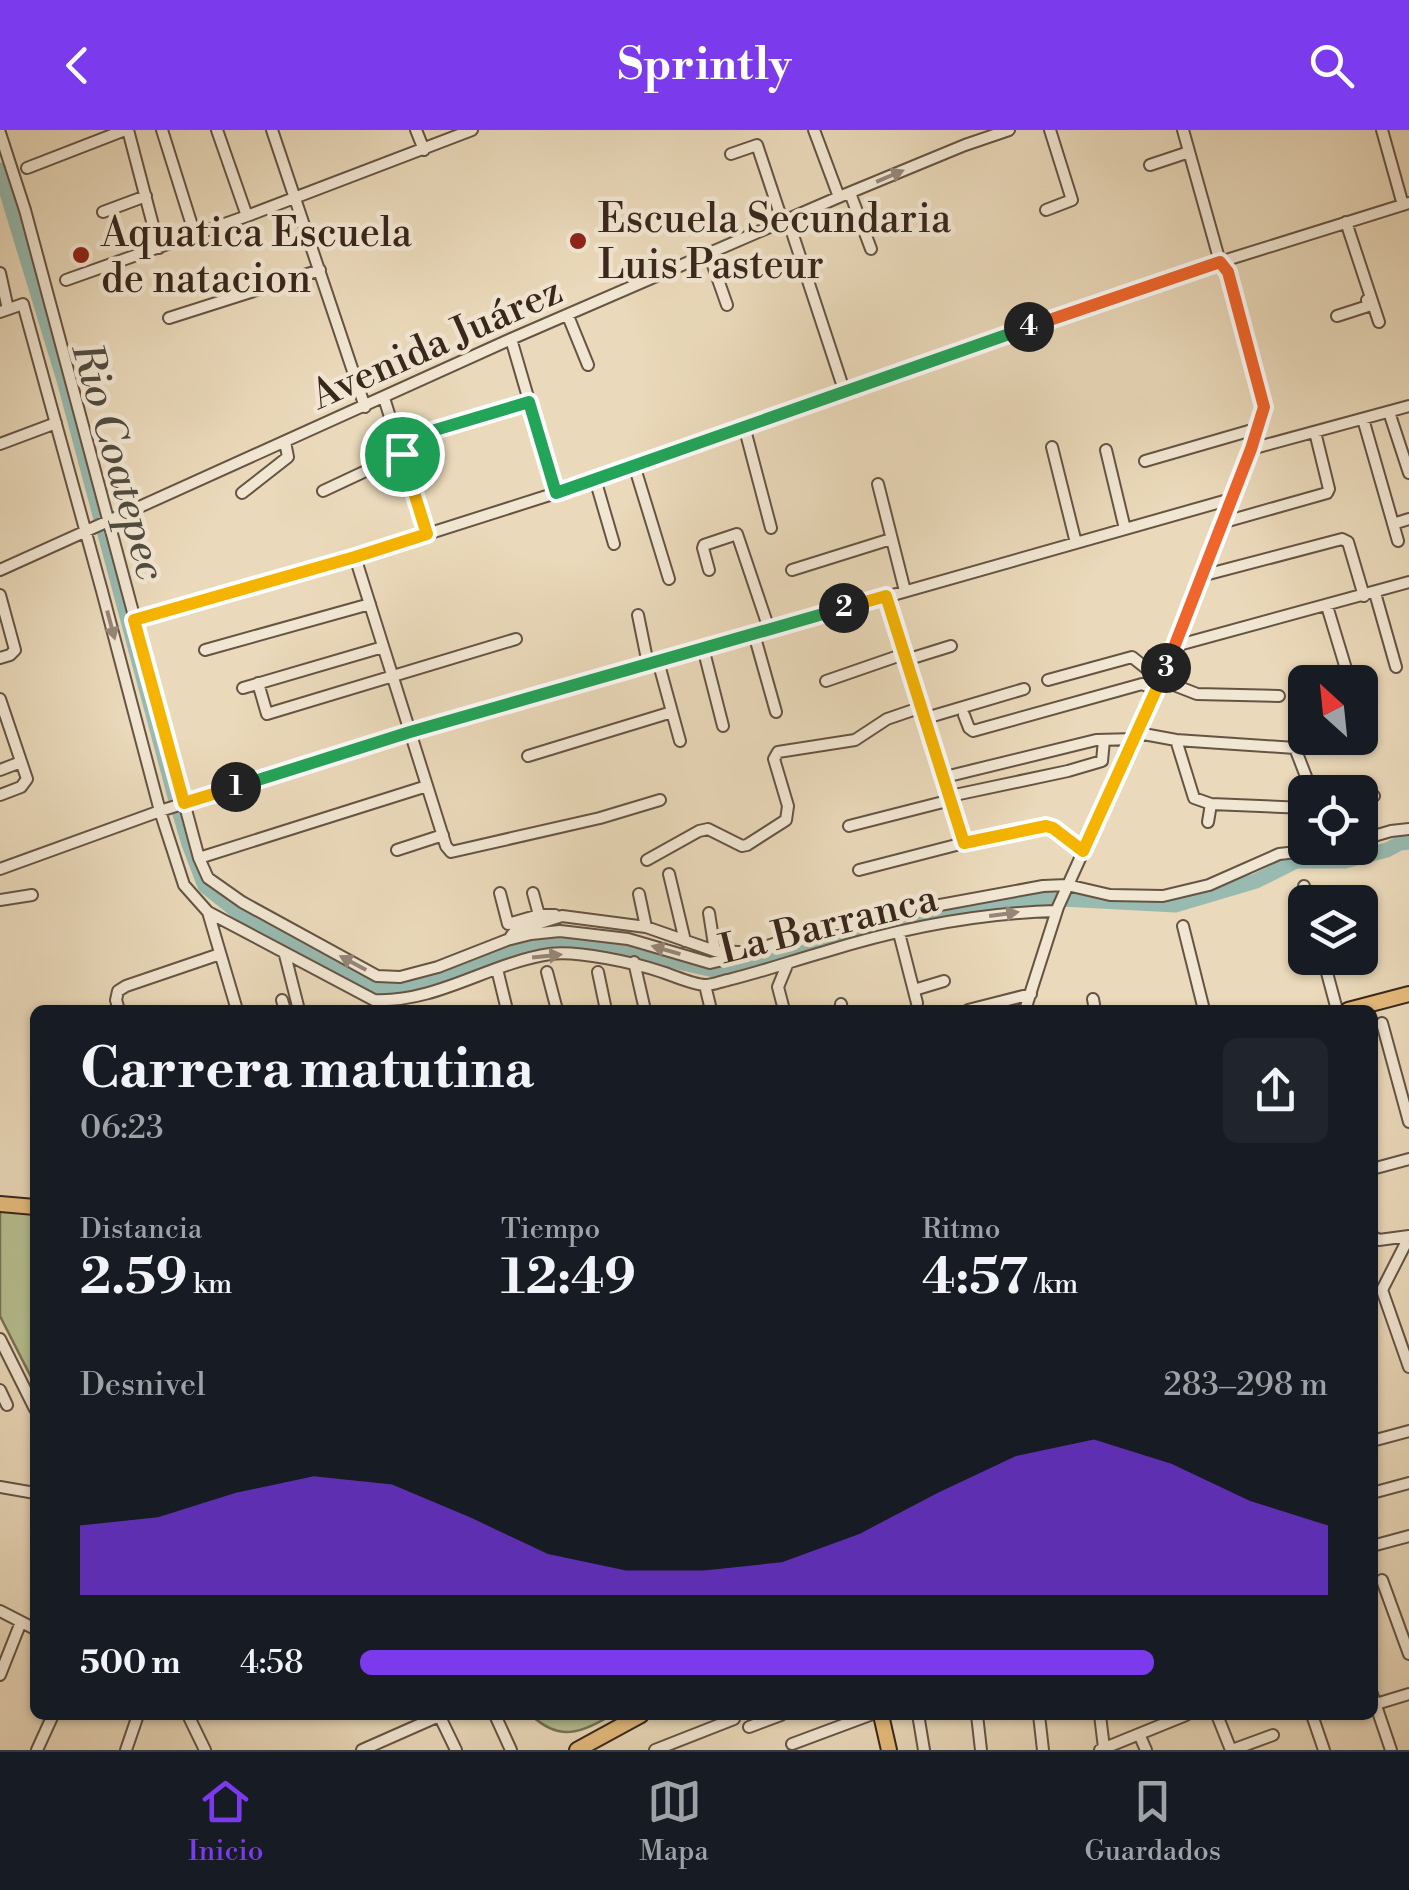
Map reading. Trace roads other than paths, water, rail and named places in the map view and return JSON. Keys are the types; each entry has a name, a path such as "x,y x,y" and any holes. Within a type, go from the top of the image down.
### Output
{"main road":[{"path":"1367,1005 1409,994"},
{"path":"0,1204 30,1207"},
{"path":"585,1748 633,1720"},
{"path":"882,1720 889,1750"}],"street":[{"path":"27,168 126,130 160,248"},
{"path":"162,130 195,236"},
{"path":"217,130 248,216"},
{"path":"272,130 364,407"},
{"path":"416,130 424,150"},
{"path":"66,280 195,236 472,130"},
{"path":"814,130 871,250"},
{"name":"Avenida Juárez","path":"0,570 511,340 844,195 1010,130"},
{"path":"1046,210 1072,200 1050,130"},
{"path":"1027,1005 1057,909 1159,685 1264,407 1184,130"},
{"path":"134,620 355,557 556,493 1220,262 1406,204 1382,130"},
{"path":"0,132 26,210 182,804 208,878 242,902 377,976 400,976 438,967 506,940 560,931 628,939 710,963 832,925 1043,886 1110,895 1163,896 1209,885 1288,853"},
{"path":"731,154 757,145 844,390"},
{"path":"1150,165 1189,152"},
{"path":"103,212 146,196"},
{"path":"1346,222 1379,322"},
{"path":"709,254 727,305"},
{"path":"169,318 320,270"},
{"path":"0,273 4,310"},
{"path":"1337,316 1368,306 1364,284"},
{"name":"La Barranca","path":"4,310 22,304 89,529 161,811 184,885 208,912 374,1000 396,1001 477,978 516,960 555,952 634,962 705,985 899,933 1015,912 1057,909"},
{"path":"568,316 588,365"},
{"path":"511,340 556,493"},
{"path":"384,398 427,534"},
{"path":"398,441 529,402"},
{"path":"1251,449 1409,406"},
{"path":"1388,412 1409,473"},
{"path":"1363,418 1398,540"},
{"path":"0,444 56,423"},
{"path":"744,426 771,528"},
{"path":"1145,462 1259,428"},
{"path":"1221,524 1327,493 1316,432"},
{"path":"242,493 288,458 285,442"},
{"path":"1052,448 1076,543"},
{"path":"1106,450 1125,529"},
{"path":"323,491 402,454"},
{"path":"634,465 669,579"},
{"path":"595,479 614,544"},
{"path":"878,484 905,591"},
{"path":"0,869 161,811 410,732 1231,499"},
{"path":"1393,524 1409,519"},
{"path":"710,570 704,544 738,534 770,629"},
{"path":"1201,576 1342,538 1348,542 1396,668"},
{"path":"792,570 891,539"},
{"path":"355,557 451,852 660,800"},
{"path":"1175,646 1409,582"},
{"path":"0,595 15,650 0,658"},
{"path":"886,596 964,843"},
{"path":"205,650 370,604"},
{"path":"1326,606 1345,665"},
{"path":"638,615 680,741"},
{"path":"754,634 776,712"},
{"path":"258,684 267,714 516,639"},
{"path":"826,681 951,646"},
{"path":"243,688 383,647"},
{"path":"703,648 723,726"},
{"path":"1048,680 1132,657 1159,685"},
{"path":"964,715 973,732 1142,684 1197,694 1279,696"},
{"path":"647,860 708,829 747,846 786,820 788,806 774,759 778,752 855,740 887,719 1024,689"},
{"path":"0,699 4,724 27,779 26,784 0,795"},
{"path":"528,756 672,712"},
{"path":"944,777 1137,736 1288,748"},
{"path":"848,826 1102,760 1104,740"},
{"path":"1176,740 1194,798 1211,804 1288,807"},
{"path":"0,770 20,762"},
{"path":"199,858 428,786"},
{"path":"1208,822 1211,804"},
{"path":"860,870 1046,826 1083,851"},
{"path":"1378,835 1409,828"},
{"path":"397,850 443,834"},
{"path":"669,874 685,941"},
{"path":"500,893 508,924 539,914 562,916 646,928 715,950 746,952"},
{"path":"533,894 539,914"},
{"path":"639,894 646,928"},
{"path":"0,900 32,895"},
{"path":"208,912 235,1005"},
{"path":"710,913 715,950"},
{"path":"506,940 515,931 562,916"},
{"path":"1183,926 1203,1005"},
{"path":"899,933 917,1003"},
{"path":"118,1005 118,991 126,986 220,954"},
{"path":"286,955 298,1005"},
{"path":"634,962 644,1005"},
{"path":"783,1005 778,987 787,965"},
{"path":"498,969 507,1005"},
{"path":"547,972 556,1005"},
{"path":"598,972 605,1005"},
{"path":"1328,975 1336,1005"},
{"path":"914,990 944,981"},
{"path":"705,985 710,1005"},
{"path":"988,1005 1031,994"},
{"path":"1382,1022 1409,1122"},
{"path":"1378,1167 1409,1159"},
{"path":"1378,1239 1409,1237"},
{"path":"1409,1237 1382,1290 1404,1338 1409,1367"},
{"path":"1,1344 30,1388"},
{"path":"0,1390 7,1405"},
{"path":"1378,1439 1409,1430"},
{"path":"1378,1491 1409,1483"},
{"path":"0,1487 30,1492"},
{"path":"1378,1544 1409,1536"},
{"path":"1382,1580 1409,1654"},
{"path":"0,1610 30,1626"},
{"path":"0,1675 21,1622"},
{"path":"1378,1698 1409,1694"},
{"path":"1378,1711 1391,1750"},
{"path":"37,1750 51,1720"},
{"path":"126,1750 136,1720"},
{"path":"190,1720 205,1750"},
{"path":"362,1750 428,1720"},
{"path":"441,1720 456,1750"},
{"path":"497,1720 512,1750"},
{"path":"655,1750 729,1720"},
{"path":"749,1726 766,1720"},
{"path":"792,1744 857,1720"},
{"path":"919,1720 924,1750"},
{"path":"978,1720 981,1750"},
{"path":"1040,1720 1043,1750"},
{"path":"1100,1720 1102,1749 1174,1720"},
{"path":"1219,1720 1232,1750 1273,1734"},
{"path":"1314,1720 1324,1750"},
{"path":"1139,1734 1146,1750"}],"waterway":[{"name":"Rio Coatepec","path":"0,170 64,380 175,797 205,886 238,912 378,987 398,988 476,966 526,946 603,945 718,971 762,963 956,908 1043,898 1175,905 1256,881 1296,861 1345,861 1409,842"}],"place":[{"name":"Escuela Secundaria Luis Pasteur","path":"578,241"},
{"name":"Aquatica Escuela de natacion","path":"81,255"}]}
